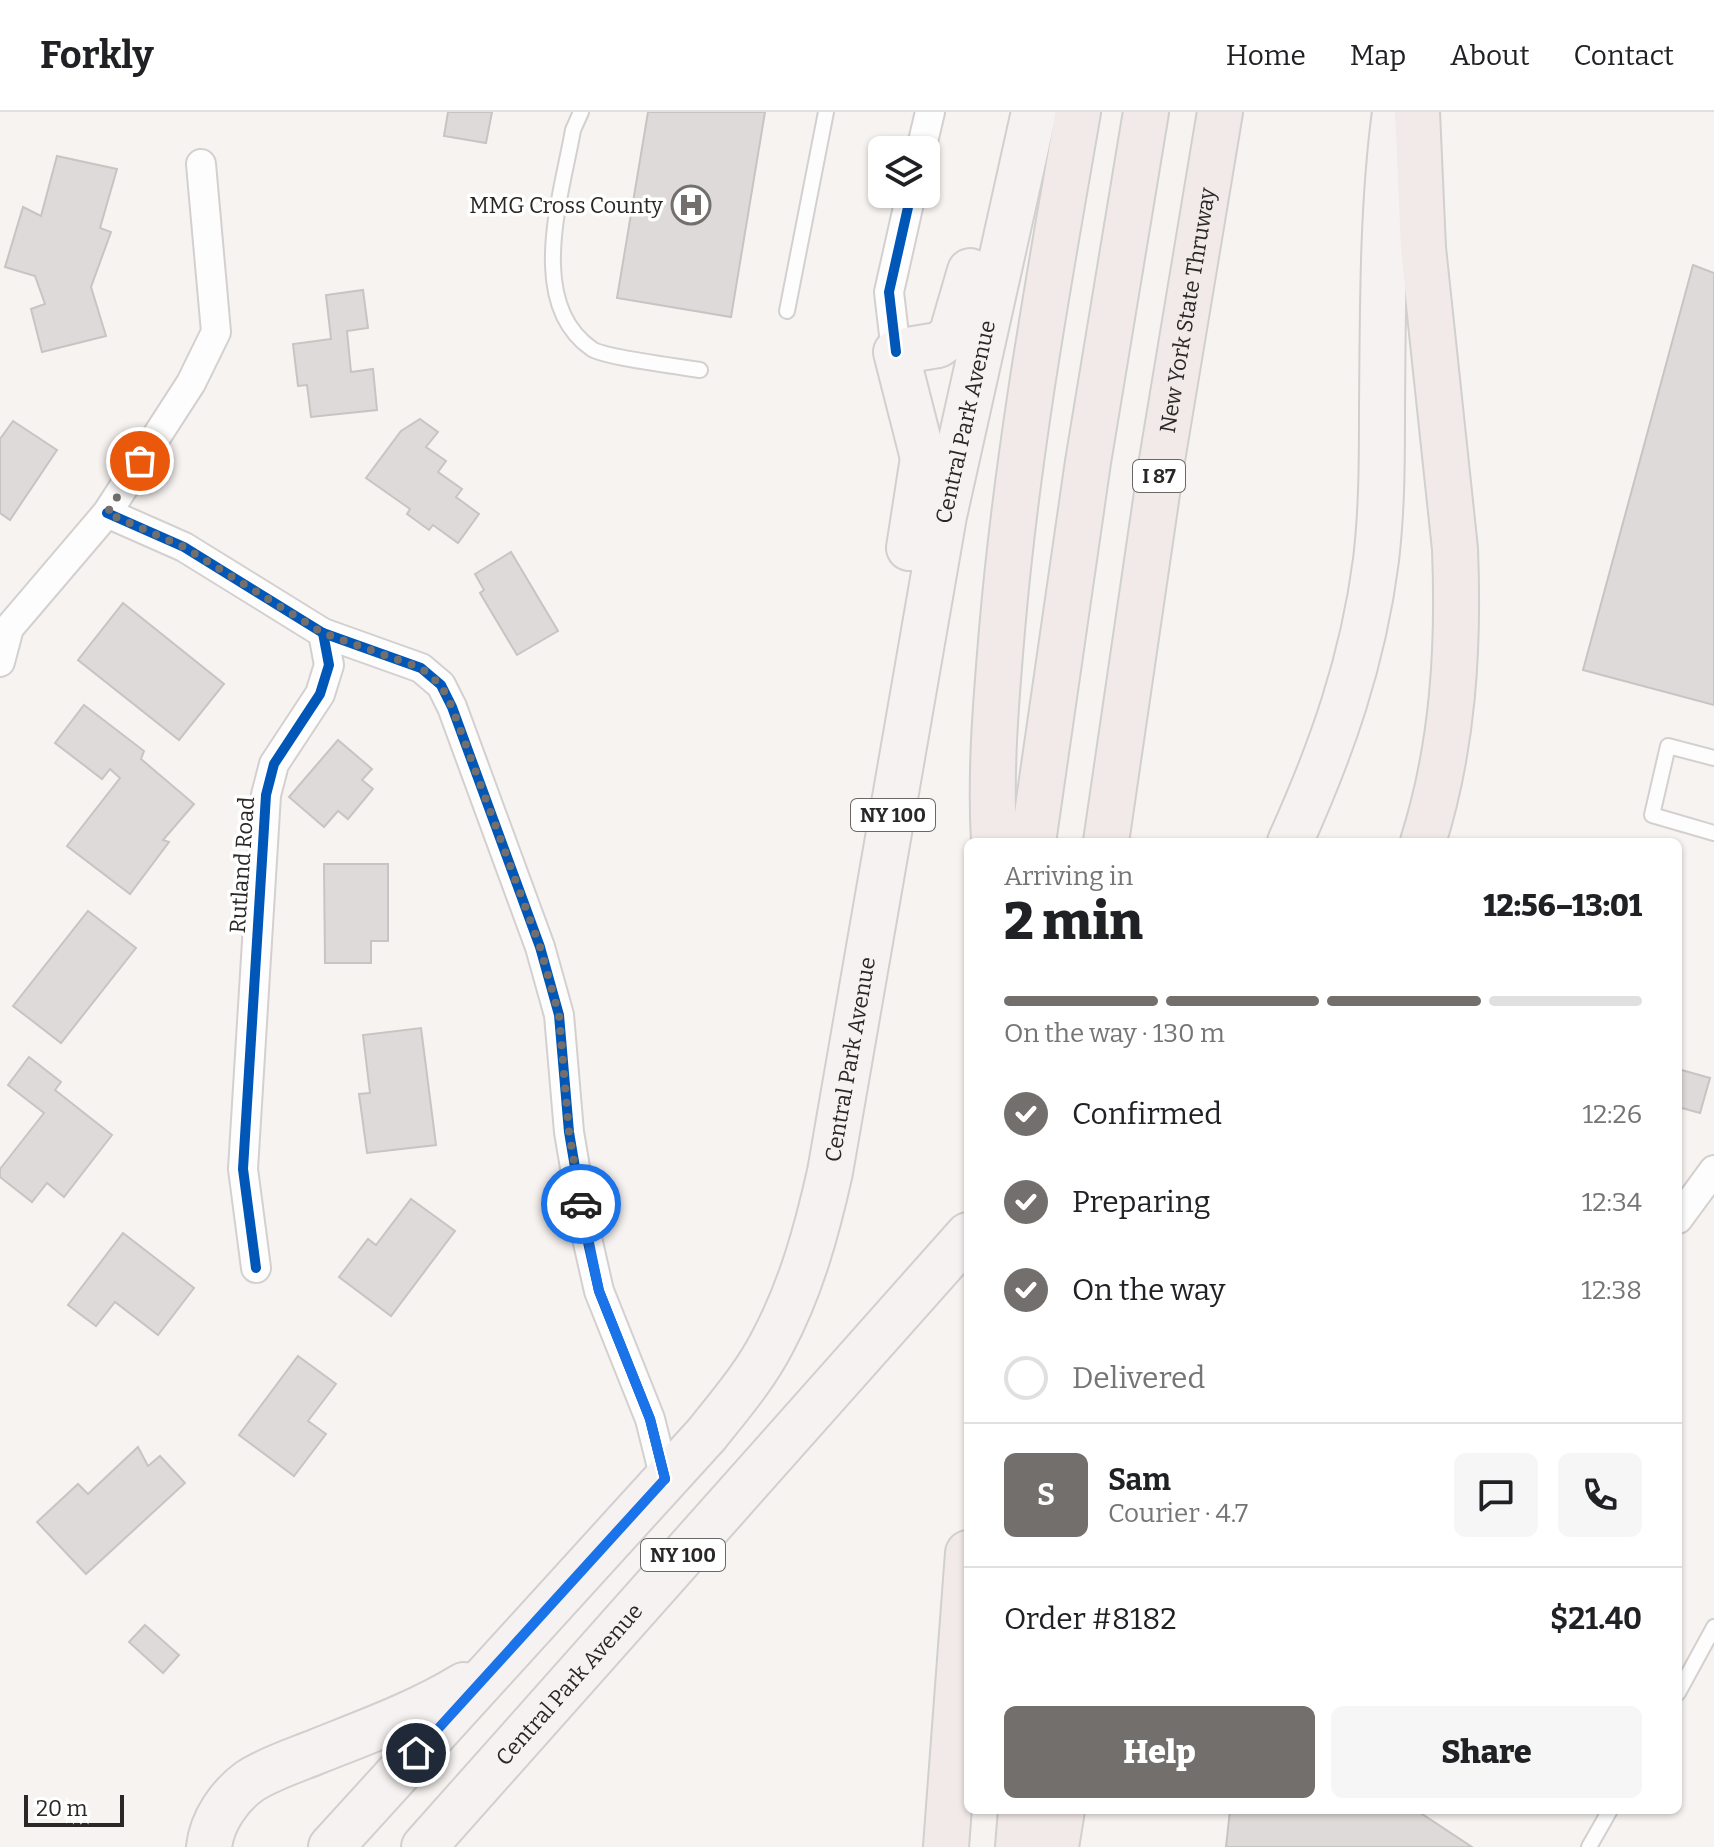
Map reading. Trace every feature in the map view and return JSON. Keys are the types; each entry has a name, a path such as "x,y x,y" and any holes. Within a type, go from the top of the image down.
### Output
{"highway":[{"path":"994,838 991,784 1015,495 1039,332 1078,112"},
{"path":"1034,838 1086,477 1146,112"},
{"name":"New York State Thruway","path":"1107,838 1168,421 1220,112"},
{"path":"1417,112 1423,248 1449,488 1457,606 1451,711 1443,762 1424,838"},
{"path":"946,1847 964,1606"},
{"path":"1018,1847 1021,1814"},
{"path":"1056,1847 1061,1814"}],"main road":[{"path":"893,814 893,658 923,458 896,352 938,345 951,336 972,263 1033,112"},
{"name":"Central Park Avenue","path":"331,1847 742,1390 772,1344 796,1291 818,1226 830,1172 944,516 1033,112"},
{"path":"1292,838 1337,732 1354,675 1370,600 1381,496 1384,254 1395,112"},
{"name":"Central Park Avenue","path":"424,1847 964,1240"},
{"path":"209,1847 218,1818 230,1799 250,1781 418,1711 502,1658"}],"street":[{"path":"924,136 930,112"},
{"path":"0,662 9,628 107,513 191,383 216,332 201,164"},
{"path":"896,352 889,292 908,208"},
{"path":"107,513 184,547 323,633 421,668 441,685 452,707 540,947 559,1015 569,1132 596,1277 650,1419 665,1479"},
{"name":"Rutland Road","path":"256,1268 243,1169 266,795 274,764 320,694 329,665 323,633"},
{"path":"1682,1214 1714,1170"}],"lane":[{"path":"581,112 573,130 551,253 559,304 572,330 594,351 700,370"},
{"path":"787,311 826,112"},
{"path":"1714,758 1668,746 1652,815 1714,833"},
{"path":"1682,1686 1714,1627"},
{"path":"1589,1847 1608,1814"}],"building":[{"path":"448,112 492,112 486,143 444,136"},
{"name":"MMG Cross County","path":"648,112 765,112 731,317 617,298"},
{"path":"57,156 117,169 100,228 111,232 91,287 106,336 42,352 31,309 45,304 35,276 5,267 23,207 41,216"},
{"path":"1693,265 1714,273 1714,705 1583,670"},
{"path":"363,290 368,328 347,331 351,372 373,369 377,410 311,417 307,385 298,386 293,344 331,339 326,295"},
{"path":"420,419 438,432 426,447 446,461 438,472 462,489 456,497 479,514 458,543 433,525 429,530 407,514 410,509 366,478 401,431"},
{"path":"13,421 57,450 10,520 0,513 0,439"},
{"path":"511,552 558,631 517,655 480,593 484,590 475,574"},
{"path":"123,603 224,684 179,740 78,660"},
{"path":"84,705 144,751 141,759 194,804 163,840 169,842 130,894 67,846 120,778 110,769 102,779 55,743"},
{"path":"338,740 372,769 362,780 373,789 348,819 338,811 324,827 289,797"},
{"path":"324,864 388,864 388,941 371,941 371,963 325,963"},
{"path":"88,911 136,948 61,1043 13,1006"},
{"path":"421,1028 436,1145 367,1153 359,1094 370,1093 363,1035"},
{"path":"29,1057 61,1082 55,1090 112,1135 64,1197 47,1183 32,1202 0,1177 0,1169 44,1113 8,1085"},
{"path":"1682,1070 1710,1078 1700,1113 1682,1108"},
{"path":"411,1199 455,1231 391,1316 339,1277 368,1239 376,1245"},
{"path":"123,1233 194,1288 158,1335 115,1302 96,1326 68,1305"},
{"path":"298,1356 336,1384 308,1421 326,1434 294,1476 239,1435"},
{"path":"138,1447 148,1466 160,1456 185,1483 86,1574 37,1522 78,1484 88,1494"},
{"path":"145,1625 179,1655 163,1673 129,1642"},
{"path":"1230,1814 1422,1814 1472,1847 1226,1847"}],"cycle path":[{"path":"896,352 889,292 908,208"},
{"path":"107,513 184,547 323,633 329,665 320,694 274,764 266,795 243,1169 256,1268"},
{"path":"323,633 421,668 441,685 452,707 540,947 559,1015 569,1132 599,1291 650,1419 665,1479"}],"way so far":[{"path":"140,461 107,513 184,547 323,633 421,668 441,685 452,707 540,947 559,1015 569,1132 581,1204"}],"place":[{"name":"MMG Cross County","path":"691,205"}],"route":[{"path":"416,1753 665,1479 650,1419 599,1291 581,1204"}]}
